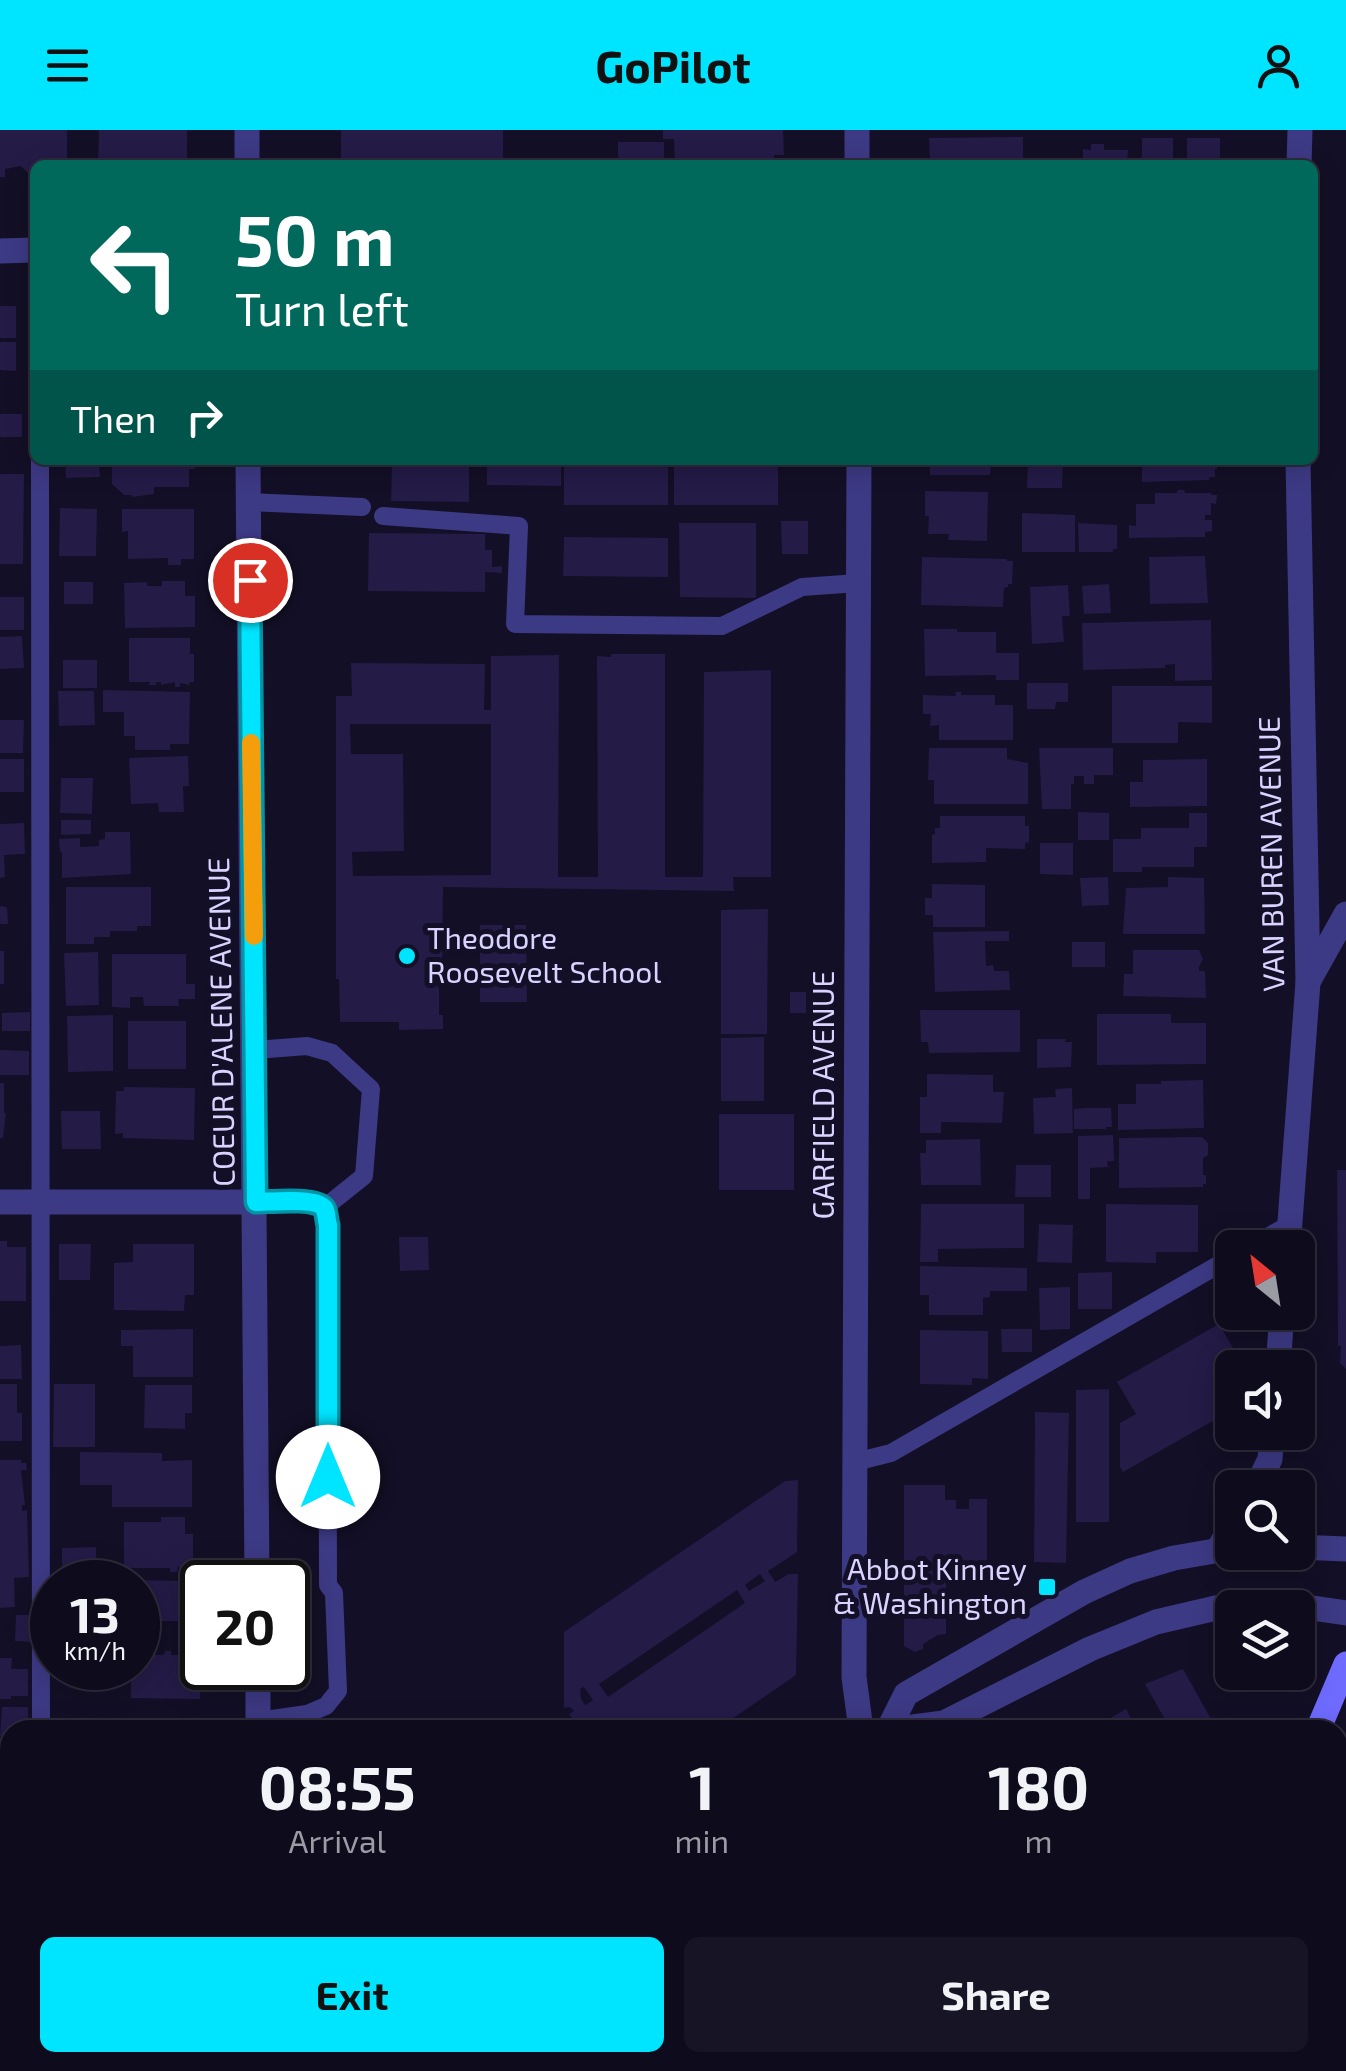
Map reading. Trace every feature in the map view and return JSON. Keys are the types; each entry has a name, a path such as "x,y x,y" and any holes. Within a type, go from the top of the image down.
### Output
{"main road":[{"path":"1322,1720 1346,1664"}],"street":[{"path":"247,130 247,160"},
{"path":"857,130 857,160"},
{"path":"1299,160 1300,130"},
{"path":"0,251 30,250"},
{"name":"COEUR D'ALENE AVENUE","path":"248,465 257,1560"},
{"name":"GARFIELD AVENUE","path":"860,465 854,1677 860,1720"},
{"name":"VAN BUREN AVENUE","path":"1289,1230 1308,982 1298,465"},
{"path":"1308,982 1346,914"},
{"path":"0,1202 256,1202"},
{"path":"1315,1548 1346,1549"},
{"path":"893,1720 906,1694 1084,1592 1130,1570 1215,1551"},
{"path":"950,1720 1090,1649 1156,1622 1216,1608 1270,1602 1346,1613"},
{"path":"258,1690 258,1720"}],"lane":[{"path":"40,465 41,1720"},
{"path":"249,502 362,506"},
{"path":"384,516 519,526 516,624 722,626 802,588 858,583"},
{"path":"254,1050 307,1046 332,1052 370,1090 364,1176 324,1208"},
{"path":"256,1202 321,1204 328,1225 328,1586 334,1593 338,1691 326,1706 282,1720"},
{"path":"855,1462 892,1454 1215,1267"}],"building":[{"path":"0,130 67,130 67,160 30,160 30,173 21,166 5,169 5,177 0,177"},
{"path":"99,130 187,130 187,160 98,160"},
{"path":"341,130 503,130 503,160 341,160"},
{"path":"663,130 783,130 784,155 774,155 774,160 675,160 674,139 663,139"},
{"path":"1023,137 1023,160 930,160 929,138"},
{"path":"1142,138 1173,138 1173,160 1142,160"},
{"path":"1187,138 1220,138 1220,160 1187,160"},
{"path":"618,142 664,142 664,160 618,160"},
{"path":"1091,144 1104,144 1104,150 1128,150 1127,160 1083,160 1083,149 1091,150"},
{"path":"0,306 16,306 16,338 0,338"},
{"path":"0,342 16,342 16,371 0,370"},
{"path":"0,414 22,414 22,437 0,437"},
{"path":"65,465 99,465 100,477 66,478"},
{"path":"112,465 195,465 195,469 189,469 189,487 154,487 154,494 132,497 112,484"},
{"path":"392,465 469,465 469,502 391,501"},
{"path":"930,465 1013,465 991,466 990,475 930,475"},
{"path":"1028,465 1063,465 1062,488 1027,488"},
{"path":"1142,465 1216,465 1215,477 1209,480 1142,482"},
{"path":"487,466 561,467 561,486 487,485"},
{"path":"564,467 668,467 668,505 564,505"},
{"path":"674,467 778,467 778,505 674,505"},
{"path":"0,474 24,474 23,564 0,564"},
{"path":"1178,490 1217,495 1216,504 1211,503 1211,515 1205,515 1205,520 1212,520 1212,531 1205,532 1205,537 1129,538 1129,525 1136,526 1136,504 1155,504 1155,493"},
{"path":"925,491 988,492 987,541 948,540 949,534 928,534"},
{"path":"60,508 97,509 96,556 59,556"},
{"path":"122,509 194,509 194,559 168,565 168,558 128,559 128,531 122,532"},
{"path":"1022,513 1075,515 1075,552 1022,552"},
{"path":"781,521 808,521 808,554 782,554"},
{"path":"679,523 756,523 756,598 680,597"},
{"path":"1078,523 1117,525 1117,549 1079,552"},
{"path":"369,533 485,534 485,550 492,550 492,567 502,566 502,573 485,572 485,592 368,591"},
{"path":"564,537 668,538 668,577 563,576"},
{"path":"1205,556 1208,603 1150,604 1149,557"},
{"path":"922,557 1013,561 1012,584 1004,588 1003,607 921,605"},
{"path":"162,581 185,581 185,596 195,596 195,627 125,628 124,583 162,586"},
{"path":"64,582 93,582 93,604 64,604"},
{"path":"1109,584 1111,613 1084,614 1082,586"},
{"path":"1068,585 1070,616 1062,616 1064,642 1032,644 1030,587"},
{"path":"0,597 24,597 24,630 0,630"},
{"path":"1211,620 1212,680 1175,681 1175,664 1165,668 1083,670 1082,623"},
{"path":"924,629 996,632 996,653 1019,653 1019,680 996,680 996,675 925,676"},
{"path":"22,636 24,668 0,669 0,637"},
{"path":"129,638 190,638 194,682 175,687 175,682 129,682"},
{"path":"665,654 665,877 703,877 704,672 771,670 771,877 733,877 734,891 443,887 439,1015 443,1015 443,1029 399,1030 399,1022 340,1022 336,979 336,696 352,696 351,663 485,664 484,710 491,710 491,656 559,655 558,877 598,877 597,656","holes":["350,724 491,724 491,875 353,876 352,852 404,851 403,754 351,754"]},
{"path":"63,660 97,660 97,688 63,688"},
{"path":"1027,683 1068,683 1068,702 1056,702 1055,709 1027,709"},
{"path":"1112,686 1212,686 1212,723 1178,722 1178,743 1112,743"},
{"path":"103,690 190,692 189,744 170,744 170,750 135,750 135,736 124,736 124,712 103,712"},
{"path":"58,691 94,691 95,725 59,726"},
{"path":"955,692 995,695 995,705 1013,705 1013,740 939,740 939,725 930,726 931,714 923,714 923,695 956,696"},
{"path":"0,720 24,720 23,753 0,753"},
{"path":"929,748 1007,748 1007,759 1028,763 1028,804 934,804 934,780 928,780"},
{"path":"1039,748 1113,748 1113,775 1094,775 1094,784 1084,784 1084,776 1074,776 1071,809 1042,809"},
{"path":"188,756 189,786 183,786 184,812 159,812 158,803 131,804 129,758"},
{"path":"0,759 24,759 24,792 0,792"},
{"path":"1207,759 1207,806 1130,807 1130,782 1143,782 1143,760"},
{"path":"61,778 93,778 92,814 60,813"},
{"path":"1078,812 1109,813 1109,840 1078,840"},
{"path":"1189,813 1207,813 1207,847 1194,847 1194,867 1142,867 1142,872 1113,872 1113,839 1141,839 1141,828 1189,828"},
{"path":"940,816 1025,816 1029,842 1025,849 986,848 986,862 932,863 932,835 935,828 940,828"},
{"path":"61,820 91,820 91,834 61,835"},
{"path":"24,823 25,854 4,855 5,877 0,878 0,824"},
{"path":"105,832 130,832 131,874 62,878 59,839 80,838 80,847 99,846"},
{"path":"1040,843 1073,843 1073,875 1040,874"},
{"path":"1108,877 1109,905 1082,906 1080,878"},
{"path":"1168,877 1204,878 1205,934 1123,934 1126,888 1168,887"},
{"path":"932,884 985,885 985,927 933,927 933,915 925,915 925,898 932,898"},
{"path":"66,887 151,887 151,926 137,926 137,931 110,931 110,937 94,937 94,944 66,944"},
{"path":"0,906 7,907 8,924 0,924"},
{"path":"768,909 767,1034 721,1034 721,910"},
{"path":"480,925 526,925 527,1002 480,1002"},
{"path":"1009,931 1009,941 985,941 986,966 993,965 994,971 1009,971 1010,990 935,992 933,932"},
{"path":"1072,942 1105,942 1105,967 1072,967"},
{"path":"1133,950 1199,950 1203,959 1199,971 1205,971 1206,998 1123,996 1124,974 1133,974"},
{"path":"0,951 4,951 4,984 0,984"},
{"path":"98,952 99,1005 66,1006 64,953"},
{"path":"112,954 186,954 186,984 195,984 195,999 178,999 179,1006 144,1006 143,997 130,997 130,1008 112,1007"},
{"path":"790,992 806,992 806,1013 790,1013"},
{"path":"920,1010 1020,1010 1020,1052 929,1053 928,1042 921,1042"},
{"path":"30,1012 30,1031 2,1031 2,1013"},
{"path":"1097,1014 1171,1014 1171,1023 1206,1023 1206,1064 1097,1065"},
{"path":"113,1015 113,1071 68,1072 67,1016"},
{"path":"128,1021 186,1021 186,1069 128,1069"},
{"path":"764,1037 764,1101 721,1101 721,1038"},
{"path":"1037,1039 1072,1042 1071,1067 1037,1068"},
{"path":"0,1050 29,1051 29,1075 0,1075"},
{"path":"927,1074 993,1075 993,1092 1004,1092 1002,1123 941,1122 941,1133 920,1133 920,1097 927,1097"},
{"path":"1203,1080 1204,1128 1118,1130 1118,1104 1136,1104 1136,1084"},
{"path":"0,1083 4,1083 6,1113 3,1138 0,1138"},
{"path":"124,1087 195,1088 194,1140 123,1138 123,1133 115,1134 116,1091 124,1091"},
{"path":"1072,1088 1073,1133 1034,1134 1033,1098 1056,1097 1055,1089"},
{"path":"1111,1108 1112,1127 1074,1129 1074,1109"},
{"path":"61,1111 100,1111 101,1149 62,1149"},
{"path":"719,1114 794,1114 794,1190 719,1190"},
{"path":"1113,1135 1114,1161 1107,1161 1108,1167 1090,1168 1090,1199 1078,1199 1078,1136"},
{"path":"1202,1137 1208,1143 1208,1155 1203,1158 1203,1187 1119,1188 1119,1138"},
{"path":"980,1139 981,1185 921,1185 920,1153 926,1153 926,1140"},
{"path":"1016,1165 1051,1165 1051,1197 1015,1197"},
{"path":"1337,1170 1346,1170 1346,1369 1340,1363 1338,1346"},
{"path":"921,1204 1024,1204 1024,1248 938,1249 938,1262 920,1262"},
{"path":"1106,1204 1198,1205 1198,1252 1156,1252 1156,1263 1106,1262"},
{"path":"1039,1224 1073,1225 1072,1263 1037,1262"},
{"path":"399,1237 428,1237 429,1270 400,1271"},
{"path":"0,1241 7,1241 7,1247 26,1247 26,1301 0,1301"},
{"path":"59,1244 91,1244 90,1280 59,1280"},
{"path":"133,1244 194,1244 194,1295 185,1295 184,1311 114,1310 114,1263 133,1262"},
{"path":"920,1266 1027,1268 1027,1291 990,1291 990,1297 983,1298 983,1315 929,1315 929,1295 920,1295"},
{"path":"1112,1272 1112,1309 1078,1309 1078,1273"},
{"path":"1070,1287 1070,1329 1040,1330 1039,1288"},
{"path":"1215,1326 1215,1330 1222,1330 1234,1350 1215,1350 1215,1420 1123,1472 1120,1423 1136,1414 1117,1382"},
{"path":"193,1329 193,1377 133,1377 133,1346 121,1346 121,1330"},
{"path":"1001,1329 1032,1329 1032,1352 1002,1352"},
{"path":"920,1330 988,1331 988,1379 972,1378 972,1385 920,1384"},
{"path":"21,1345 22,1379 0,1379 0,1346"},
{"path":"0,1384 17,1384 22,1441 0,1441"},
{"path":"54,1384 95,1384 95,1447 53,1447"},
{"path":"145,1385 192,1385 192,1413 185,1413 185,1429 144,1428"},
{"path":"1109,1389 1109,1522 1076,1522 1076,1390"},
{"path":"1035,1412 1069,1413 1066,1563 1034,1562"},
{"path":"80,1452 162,1453 162,1461 192,1460 192,1507 112,1507 112,1485 80,1485"},
{"path":"0,1460 26,1463 27,1470 21,1470 25,1505 22,1511 27,1510 29,1577 14,1578 15,1607 0,1608"},
{"path":"798,1480 797,1552 768,1571 775,1582 798,1574 796,1675 731,1720 573,1720 569,1714 574,1711 564,1708 564,1632 785,1481","holes":["760,1574 765,1581 749,1591 745,1585","737,1590 745,1603 608,1697 599,1684","584,1687 593,1700 585,1705 580,1689"]},
{"path":"904,1485 945,1485 945,1500 956,1500 956,1509 969,1509 969,1499 987,1499 987,1582 946,1582 946,1634 938,1635 915,1652 904,1646"},
{"path":"161,1517 185,1517 185,1534 193,1534 193,1560 180,1560 177,1572 170,1572 170,1568 160,1568 160,1560 124,1560 124,1522 161,1522"},
{"path":"96,1547 96,1560 62,1560 62,1548"},
{"path":"160,1580 180,1581 180,1621 160,1621"},
{"path":"16,1615 30,1615 30,1642 15,1641"},
{"path":"171,1651 171,1655 180,1655 180,1690 200,1690 200,1699 131,1698 131,1690 160,1690 160,1655"},
{"path":"0,1658 12,1658 11,1669 28,1669 28,1696 0,1699"},
{"path":"1183,1669 1211,1720 1165,1720 1145,1684"},
{"path":"2,1707 28,1707 28,1720 1,1720"},
{"path":"1126,1709 1132,1720 1107,1720"}],"slow traffic":[{"path":"251,743 254,936"}],"place":[{"name":"Theodore Roosevelt School","path":"407,956"},
{"name":"Abbot Kinney & Washington","path":"1047,1587"}],"route":[{"path":"250,580 256,1202 306,1201 324,1208 328,1225 328,1477"}]}
